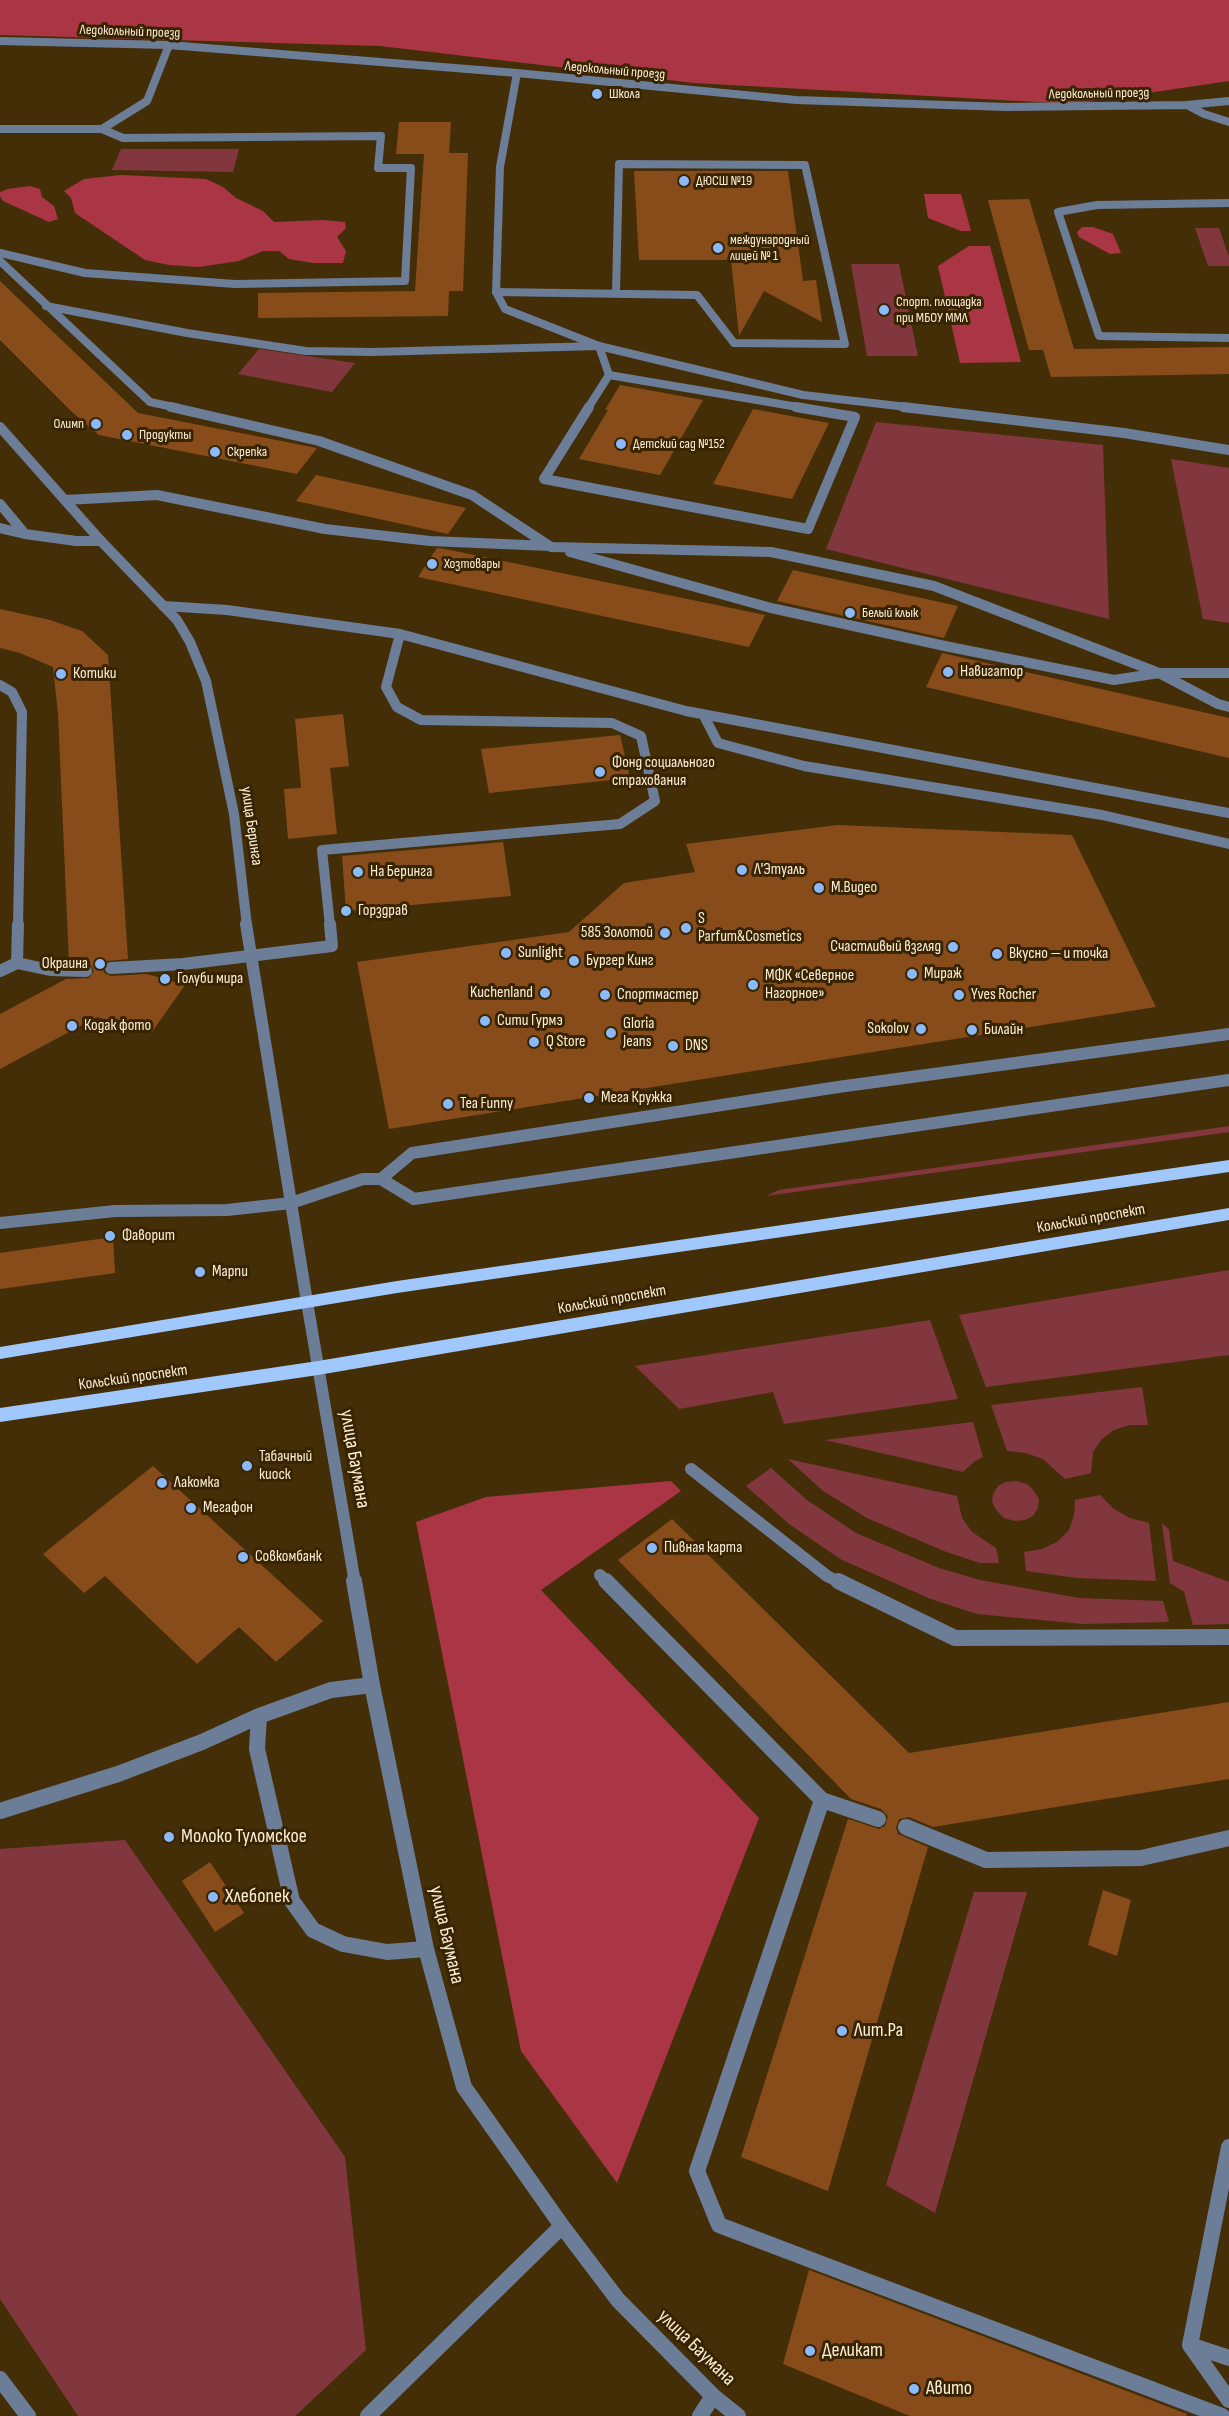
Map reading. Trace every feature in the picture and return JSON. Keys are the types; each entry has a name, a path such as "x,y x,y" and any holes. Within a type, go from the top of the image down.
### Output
{"main road":[{"name":"Кольский проспект","path":"0,1353 307,1302 1229,1166"},
{"name":"Кольский проспект","path":"0,1415 318,1368 1229,1214"}],"street":[{"name":"Ледокольный проезд","path":"0,41 169,45 518,73 796,100 1007,108 1187,105 1229,101"},
{"path":"102,129 147,101 169,45"},
{"path":"518,73 500,167 496,292 505,309 599,346 803,395 1124,433 1229,450"},
{"path":"1187,105 1204,114 1229,122"},
{"path":"0,129 102,129 123,138 381,136 378,168 411,168 405,281 224,283 85,273 0,253"},
{"path":"496,292 697,295 734,343 845,344 805,165 619,164 616,293"},
{"path":"1229,203 1096,205 1058,212 1099,336 1229,338"},
{"path":"0,261 150,402 319,441 472,495 551,546 771,608 1114,680 1159,673 1229,673"},
{"path":"46,306 187,333 306,351 372,352 599,346"},
{"path":"599,346 609,375"},
{"path":"609,375 855,417 808,529 544,479 609,375"},
{"name":"улица Беринга","path":"0,427 101,541 177,620 190,642 206,681 234,814 250,956 307,1302"},
{"path":"65,500 157,495 325,529 429,541 771,552 794,556 934,586 1159,673 1218,704 1229,707"},
{"path":"0,504 25,534"},
{"path":"0,528 76,541 101,541"},
{"path":"163,606 227,610 400,634 703,714 1229,813"},
{"path":"111,968 183,964 332,946 322,850 620,824 655,801 640,736 612,723 422,720 397,707 386,687 400,634"},
{"path":"0,685 12,692 22,712 17,963"},
{"path":"703,714 718,743 804,766 1102,815 1229,844"},
{"path":"0,971 17,963 50,970 86,970"},
{"path":"381,1179 412,1153 861,1084 1229,1034"},
{"path":"0,1223 115,1211 227,1210 291,1203 363,1179 381,1179 414,1199 945,1124 1229,1080"},
{"name":"улица Баумана","path":"307,1302 372,1685 426,1949 464,2087 562,2226 618,2300 713,2396 738,2416"},
{"path":"691,1470 827,1576 955,1638 1229,1637"},
{"path":"600,1575 822,1800 878,1819"},
{"path":"0,1811 118,1774 202,1742 259,1716 331,1690 372,1685"},
{"path":"259,1716 257,1749 292,1901 313,1930 343,1944 387,1952 426,1949"},
{"path":"822,1800 697,2171 719,2225 1222,2416"},
{"path":"906,1827 986,1860 1142,1858 1229,1838"},
{"path":"1229,2147 1190,2345 1229,2400"},
{"path":"368,2416 562,2226"},
{"path":"1190,2345 1229,2358"},
{"path":"0,2379 28,2416"},
{"path":"700,2416 713,2396"}],"shaded area":[{"path":"0,0 1229,0 1229,81 1073,104 694,83 380,46 0,35"},
{"path":"121,149 239,149 233,172 112,170"},
{"path":"121,175 206,179 223,187 236,198 263,211 274,222 323,220 345,222 346,228 337,237 346,251 343,263 313,263 289,259 279,251 263,251 239,261 199,267 169,265 145,260 75,213 71,198 64,191 84,179"},
{"path":"30,186 40,189 42,197 54,206 58,219 49,222 3,201 0,196 0,192 8,189"},
{"path":"924,194 961,194 971,231 961,231 928,218"},
{"path":"1082,227 1093,227 1113,234 1121,253 1110,254 1079,237 1077,232"},
{"path":"1195,228 1219,228 1229,257 1229,266 1208,266"},
{"path":"969,246 990,246 1021,362 960,363 938,266"},
{"name":"Спорт. площадка при МБОУ ММЛ","path":"851,264 899,264 918,356 867,356"},
{"path":"259,349 355,363 332,392 238,374"},
{"path":"876,422 1103,445 1109,619 826,549"},
{"path":"1171,459 1229,468 1229,623 1203,619"},
{"path":"1229,1126 1229,1132 766,1196 779,1190"},
{"path":"1229,1270 1229,1355 986,1387 959,1315"},
{"path":"930,1320 958,1399 784,1424 773,1392 679,1409 635,1366"},
{"path":"1142,1387 1148,1425 1130,1425 1114,1430 1102,1439 1093,1452 1091,1473 1065,1479 1043,1459 1026,1453 1007,1451 991,1405"},
{"path":"973,1422 983,1457 963,1472 825,1440"},
{"path":"788,1459 957,1496 962,1518 972,1532 996,1548 999,1563 980,1563 944,1551 867,1518 823,1491"},
{"path":"771,1468 807,1500 856,1533 939,1568 980,1580 1079,1598 1163,1601 1169,1622 1083,1624 977,1614 931,1599 842,1560 789,1524 746,1486"},
{"path":"671,1481 681,1491 541,1590 759,1818 617,2183 521,2051 416,1522 486,1497"},
{"path":"1016,1481 1027,1484 1039,1499 1038,1508 1033,1516 1025,1520 1015,1521 1004,1518 992,1502 993,1494 998,1486"},
{"path":"1100,1495 1114,1509 1130,1518 1149,1523 1156,1581 1077,1578 1026,1571 1024,1552 1042,1549 1057,1542 1069,1530 1074,1515 1075,1500"},
{"path":"1162,1523 1169,1530 1173,1561 1229,1582 1229,1624 1193,1625 1184,1592 1170,1583"},
{"path":"125,1840 345,2157 366,2350 295,2416 78,2416 0,2299 0,1849"},
{"path":"974,1892 1027,1892 935,2213 886,2185"}],"building":[{"path":"399,122 451,122 449,153 468,153 463,291 449,291 448,316 258,318 258,293 415,291 424,154 396,154"},
{"name":"международный лицей № 1","path":"634,171 788,171 803,281 816,280 822,322 764,291 739,336 731,260 639,260"},
{"path":"1029,199 1074,349 1229,347 1229,374 1051,377 1043,350 1029,350 988,200"},
{"path":"0,281 138,413 317,448 297,474 99,435 72,412 0,340"},
{"path":"620,385 703,400 660,475 579,459"},
{"path":"753,409 829,423 792,499 713,484"},
{"path":"316,475 466,508 448,534 296,501"},
{"path":"437,548 765,615 749,647 418,577"},
{"path":"793,570 958,606 944,638 777,601"},
{"path":"0,609 50,620 82,631 108,655 128,959 107,961 103,969 104,973 111,976 147,974 185,985 152,1032 97,1017 0,1069 0,1014 66,979 89,978 94,971 90,964 69,962 58,714 53,667 20,653 0,648"},
{"path":"942,653 1229,718 1229,758 926,687"},
{"path":"343,714 349,766 330,768 337,834 288,839 284,789 301,788 295,719"},
{"path":"620,735 630,778 489,793 481,749"},
{"name":"МФК «Северное Нагорное»","path":"838,825 1072,835 1156,1007 389,1129 357,962 569,932 624,883 695,872 686,844"},
{"path":"503,842 511,896 346,911 342,856"},
{"path":"113,1237 115,1273 0,1289 0,1253"},
{"path":"153,1466 323,1621 276,1662 239,1627 197,1664 105,1576 84,1593 43,1554"},
{"path":"672,1519 909,1753 1229,1702 1229,1779 933,1827 909,1817 899,1819 896,1828 898,1834 928,1847 828,2191 741,2157 848,1819 879,1829 885,1826 888,1816 881,1809 851,1799 618,1560"},
{"name":"Хлебопек","path":"210,1862 244,1913 215,1932 182,1881"},
{"path":"1103,1890 1131,1900 1117,1956 1088,1945"},
{"path":"809,2270 1187,2414 1186,2416 910,2416 783,2364"}],"place":[{"name":"Школа","path":"597,94"},
{"name":"ДЮСШ №19","path":"684,181"},
{"name":"международный лицей № 1","path":"718,248"},
{"name":"Спорт. площадка при МБОУ ММЛ","path":"884,310"},
{"name":"Олимп","path":"96,424"},
{"name":"Продукты","path":"127,435"},
{"name":"Детский сад №152","path":"621,444"},
{"name":"Скрепка","path":"215,452"},
{"name":"Хозтовары","path":"432,564"},
{"name":"Белый клык","path":"850,613"},
{"name":"Навигатор","path":"948,672"},
{"name":"Котики","path":"61,674"},
{"name":"Фонд социального страхования","path":"600,772"},
{"name":"Л'Этуаль","path":"742,870"},
{"name":"На Беринга","path":"358,872"},
{"name":"М.Видео","path":"819,888"},
{"name":"Горздрав","path":"346,911"},
{"name":"S Parfum&Cosmetics","path":"686,928"},
{"name":"585 Золотой","path":"665,933"},
{"name":"Счастливый взгляд","path":"953,947"},
{"name":"Sunlight","path":"506,953"},
{"name":"Вкусно — и точка","path":"997,954"},
{"name":"Бургер Кинг","path":"574,961"},
{"name":"Окраина","path":"100,964"},
{"name":"Мираж","path":"912,974"},
{"name":"Голуби мира","path":"165,979"},
{"name":"МФК «Северное Нагорное»","path":"753,985"},
{"name":"Kuchenland","path":"545,993"},
{"name":"Спортмастер","path":"605,995"},
{"name":"Yves Rocher","path":"959,995"},
{"name":"Сити Гурмэ","path":"485,1021"},
{"name":"Кодак фото","path":"72,1026"},
{"name":"Sokolov","path":"921,1029"},
{"name":"Билайн","path":"972,1030"},
{"name":"Gloria Jeans","path":"611,1033"},
{"name":"Q Store","path":"534,1042"},
{"name":"DNS","path":"673,1046"},
{"name":"Мега Кружка","path":"589,1098"},
{"name":"Tea Funny","path":"448,1104"},
{"name":"Фаворит","path":"110,1236"},
{"name":"Марпи","path":"200,1272"},
{"name":"Табачный киоск","path":"247,1466"},
{"name":"Лакомка","path":"162,1483"},
{"name":"Мегафон","path":"191,1508"},
{"name":"Пивная карта","path":"652,1548"},
{"name":"Совкомбанк","path":"243,1557"},
{"name":"Молоко Туломское","path":"169,1837"},
{"name":"Хлебопек","path":"213,1897"},
{"name":"Лит.Ра","path":"842,2031"},
{"name":"Деликат","path":"810,2351"},
{"name":"Авито","path":"914,2389"}]}
